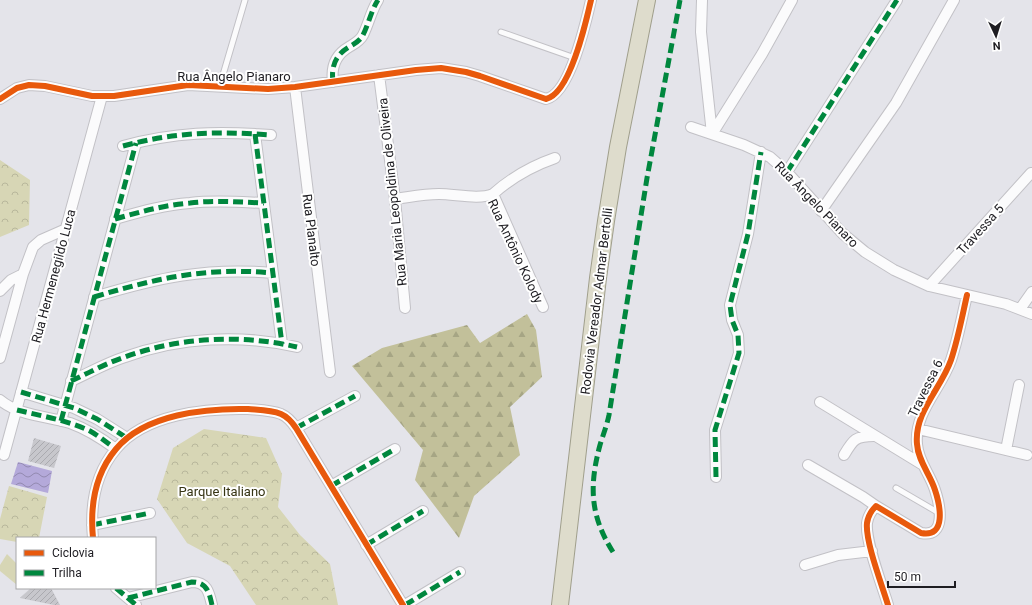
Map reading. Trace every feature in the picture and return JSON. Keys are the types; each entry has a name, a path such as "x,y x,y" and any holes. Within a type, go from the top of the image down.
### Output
{"highway":[{"name":"Rodovia Vereador Admar Bertolli","path":"560,605 596,294 606,221 618,147 647,0"}],"street":[{"path":"332,82 332,71 338,57 343,50 361,38 378,0"},
{"path":"574,58 581,39 591,0"},
{"path":"702,0 700,32 712,134"},
{"path":"712,134 762,54 792,0"},
{"path":"788,172 896,0"},
{"path":"821,211 896,103 954,0"},
{"name":"Rua Ângelo Pianaro","path":"0,99 17,88 29,85 45,86 79,94 102,96 126,95 188,85 220,85 261,89 295,87 428,68 453,69 480,76 540,98 550,98 559,90 574,58"},
{"name":"Rua Maria Leopoldina de Oliveira","path":"379,75 395,199 405,308"},
{"name":"Rua Planalto","path":"295,87 330,372"},
{"name":"Rua Hermenegildo Luca","path":"4,455 102,96"},
{"name":"Rua Ângelo Pianaro","path":"691,127 761,152 779,163 842,233 879,262 929,286 996,301 1032,314"},
{"path":"122,146 170,135 206,132 271,135"},
{"path":"255,134 282,344"},
{"path":"61,421 136,143"},
{"path":"716,477 715,430 739,353 738,334 730,313 730,305 748,234 761,152"},
{"path":"493,194 510,180 531,168 555,158"},
{"name":"Travessa 5","path":"929,286 1031,173"},
{"name":"Rua Antônio Kolody","path":"395,199 452,194 484,197 493,194 543,307"},
{"path":"115,219 168,206 191,203 210,201 264,203"},
{"path":"0,357 30,254 37,242 66,229"},
{"path":"94,297 142,283 189,274 230,270 273,272"},
{"path":"0,291 11,280 23,274"},
{"path":"1020,309 1032,292"},
{"name":"Travessa 6","path":"876,506 916,531 927,534 934,533 937,529 939,523 939,513 935,489 923,465 917,446 918,429 925,408 951,360 967,295"},
{"path":"72,381 109,363 168,345 211,339 234,339 257,340 297,347"},
{"path":"1006,450 1019,385"},
{"path":"21,392 65,405 97,419 128,438"},
{"path":"296,428 355,396"},
{"path":"0,400 17,410 61,421 91,432 116,449"},
{"path":"820,402 923,465"},
{"path":"93,537 92,506 96,490 107,462 116,449 128,438 161,420 195,412 234,409 270,411 286,416 296,428 404,605 460,572"},
{"path":"918,429 1027,455"},
{"path":"844,455 855,439 863,436 874,436"},
{"path":"331,486 394,449"},
{"path":"808,465 876,506 868,517 867,524 872,551 888,605"},
{"path":"366,545 423,511"},
{"path":"92,525 150,513"},
{"path":"805,565 838,555 872,551"},
{"path":"128,598 192,582 198,582 204,584 208,589 212,605"},
{"path":"117,589 136,605"}],"lane":[{"path":"220,85 245,0"},
{"path":"501,32 574,58"},
{"path":"896,488 939,513"}],"green space":[{"path":"0,160 30,180 29,225 0,237"},
{"path":"527,314 536,330 542,377 510,407 520,455 474,496 459,538 415,480 423,450 352,366 382,348 467,325 480,343"},
{"name":"Parque Italiano","path":"204,429 266,438 282,474 278,507 300,535 330,564 338,605 256,605 230,566 187,543 157,499 173,448"},
{"path":"9,486 47,497 39,537 16,537 16,542 0,539 0,519"},
{"path":"7,554 16,563 16,584 0,571 0,565"}],"water":[{"path":"18,462 52,471 48,493 11,484"}],"building":[{"path":"34,438 61,446 54,468 28,461"},
{"path":"30,589 52,589 60,605 54,605 20,598"}],"marked path":[{"path":"333,82 333,66 337,58 344,50 362,37 378,0"},
{"path":"613,552 605,539 596,513 593,487 594,474 596,460 609,415 647,178 680,0"},
{"path":"787,172 897,0"},
{"path":"123,146 178,135 214,133 271,135"},
{"path":"255,134 282,344"},
{"path":"61,421 136,143"},
{"path":"716,477 715,430 739,353 738,335 732,320 730,305 748,234 761,152"},
{"path":"115,219 152,209 180,204 218,201 264,203"},
{"path":"94,297 161,279 204,273 273,273"},
{"path":"71,381 118,359 167,345 232,339 254,340 297,347"},
{"path":"21,392 74,408 97,419 127,438"},
{"path":"296,428 355,396"},
{"path":"17,410 81,427 90,431 116,449"},
{"path":"331,486 395,449"},
{"path":"366,545 423,511"},
{"path":"92,525 150,513"},
{"path":"405,605 460,572"},
{"path":"128,598 197,582 204,586 208,592 212,605"},
{"path":"117,589 136,605"}],"cycle path":[{"path":"0,99 17,88 29,85 45,86 92,96 114,96 188,85 268,89 295,87 416,70 441,68 480,76 546,99 555,94 562,85 576,56 591,0"},
{"path":"888,605 871,552 867,531 867,520 876,506 921,533 929,533 935,530 938,526 940,519 939,504 933,484 918,450 917,432 924,411 947,371 958,336 967,295"},
{"path":"93,537 93,503 99,480 109,459 116,449 128,437 159,421 195,412 231,409 265,410 281,414 286,417 296,428 403,605"}]}
